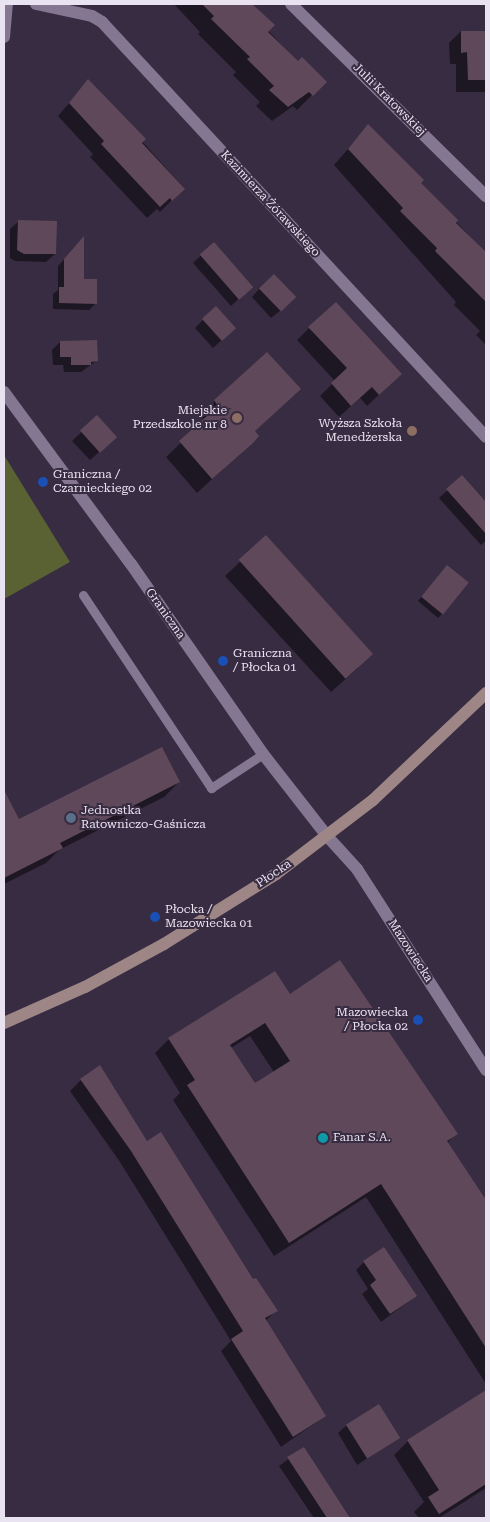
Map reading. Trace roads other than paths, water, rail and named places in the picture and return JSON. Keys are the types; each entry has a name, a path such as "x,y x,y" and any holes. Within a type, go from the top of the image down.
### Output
{"main road":[{"name":"Płocka","path":"4,1022 85,987 157,948 276,874 384,791 486,693"}],"street":[{"path":"4,37 7,4"},
{"name":"Kazimierza Żórawskiego","path":"36,4 92,16 102,22 486,436"},
{"name":"Julii Kratowskiej","path":"291,4 486,196"},
{"name":"Graniczna","path":"4,392 131,564 263,754 327,836"},
{"name":"Mazowiecka","path":"327,836 360,874 486,1070"}],"lane":[{"path":"83,595 211,788 263,754"}],"place":[{"name":"Miejskie Przedszkole nr 8","path":"237,418"},
{"name":"Wyższa Szkoła Menedżerska","path":"412,431"},
{"name":"Graniczna / Czarnieckiego 02","path":"43,482"},
{"name":"Graniczna / Płocka 01","path":"223,661"},
{"name":"Jednostka Ratowniczo-Gaśnicza","path":"71,818"},
{"name":"Płocka / Mazowiecka 01","path":"155,917"},
{"name":"Mazowiecka / Płocka 02","path":"418,1020"},
{"name":"Fanar S.A.","path":"323,1138"}]}
